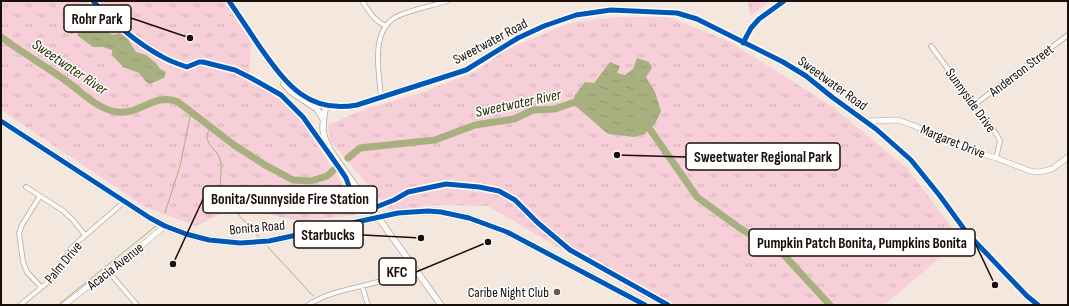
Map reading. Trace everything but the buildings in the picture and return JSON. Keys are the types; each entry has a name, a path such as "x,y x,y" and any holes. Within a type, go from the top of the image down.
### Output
{"main road":[{"name":"Sweetwater Road","path":"229,1 278,72 289,85 300,94 311,100 326,105 348,106 466,70 518,38 550,24 576,15 611,10 677,13 696,19 783,62 806,76 832,98 876,129 911,160 967,233 1027,296 1038,305"},
{"path":"743,43 751,28 759,19 784,1"},
{"path":"278,72 279,77 290,91 316,109 323,119"},
{"path":"326,105 322,130 324,139 334,156 441,305"},
{"name":"Bonita Road","path":"1,121 124,202 165,226 186,234 209,240 240,243 269,241 398,213 428,211 441,212 482,222 507,232 645,305"}],"street":[{"path":"362,1 373,18 386,26"},
{"path":"381,97 378,47 381,34 386,26 398,16 447,1"},
{"name":"Anderson Street","path":"974,105 1068,35"},
{"name":"Sunnyside Drive","path":"931,46 991,126 1000,141 996,158"},
{"name":"Margaret Drive","path":"864,121 885,119 898,120 915,126 956,145 1030,171 1040,172 1052,169 1068,157"},
{"path":"26,187 62,210 72,219 85,235"},
{"path":"40,196 22,225 19,233 23,262 27,272 41,287"},
{"name":"Palm Drive","path":"20,305 54,275 72,247 124,202"},
{"name":"Acacia Avenue","path":"64,305 165,226"},
{"path":"308,305 325,296 389,279 413,266"},
{"path":"108,271 137,305"},
{"path":"362,286 368,305"}],"green space":[{"path":"1,1 224,1 251,42 249,79 294,109 341,182 355,215 299,221 235,207 196,226 145,207 1,110"},
{"path":"748,1 770,1 750,16"},
{"path":"616,17 668,17 728,41 830,105 907,168 961,240 884,305 661,305 643,297 488,206 435,205 390,211 331,142 328,125 368,108 418,94 477,71 503,51 570,23"}],"water":[{"path":"80,20 98,26 113,35 119,33 126,36 136,52 146,55 156,63 160,69 166,72 164,78 150,84 147,83 139,73 123,67 112,55 112,50 103,47 93,47 78,36 77,32 71,34 67,30 68,26 73,22"},
{"path":"637,58 649,62 652,68 646,77 655,92 661,111 655,124 649,128 645,134 634,137 608,134 572,103 575,95 585,82 594,83 610,62 620,66 617,73 625,75 633,69"}],"waterway":[{"name":"Sweetwater River","path":"1,37 62,78 95,103 109,110 125,112 162,100 178,102 234,145 265,165 293,180 311,181 327,176 336,168"},
{"name":"Sweetwater River","path":"348,158 360,148 435,140 475,125 514,119 533,110 555,109 572,103 582,102"},
{"path":"165,213 180,166 191,112"},
{"name":"Sweetwater River","path":"642,123 649,128 697,197 741,229 782,253 830,305"},
{"path":"211,127 207,137 220,159 221,187 223,193 234,210 254,231"},
{"path":"58,305 156,226"},
{"path":"256,234 259,237"},
{"path":"268,247 313,296"}],"cycle path":[{"path":"93,1 116,24 133,38 167,59 187,67 203,62 235,70 281,95 303,117 340,169 346,178 357,208 361,211 366,211 394,200 408,192 446,184 479,187 499,191 515,200 538,223 570,250 668,305"},
{"path":"229,1 271,63 290,85 312,101 340,107 357,105 466,70 518,38 544,26 576,15 611,10 677,13 697,19 783,62 806,76 876,129 911,160 967,233 1027,296 1038,305"},
{"path":"743,43 751,28 759,19 784,1"},
{"path":"1,121 150,218 165,226 186,234 209,240 240,243 269,241 398,213 428,211 441,212 469,218 507,232 645,305"}],"place":[{"name":"Rohr Park","path":"190,38"},
{"name":"Sweetwater Regional Park","path":"617,155"},
{"name":"Starbucks","path":"421,238"},
{"name":"KFC","path":"488,242"},
{"name":"Bonita/Sunnyside Fire Station","path":"173,264"},
{"name":"Pumpkin Patch Bonita, Pumpkins Bonita","path":"995,285"},
{"name":"Caribe Night Club","path":"557,292"}]}
